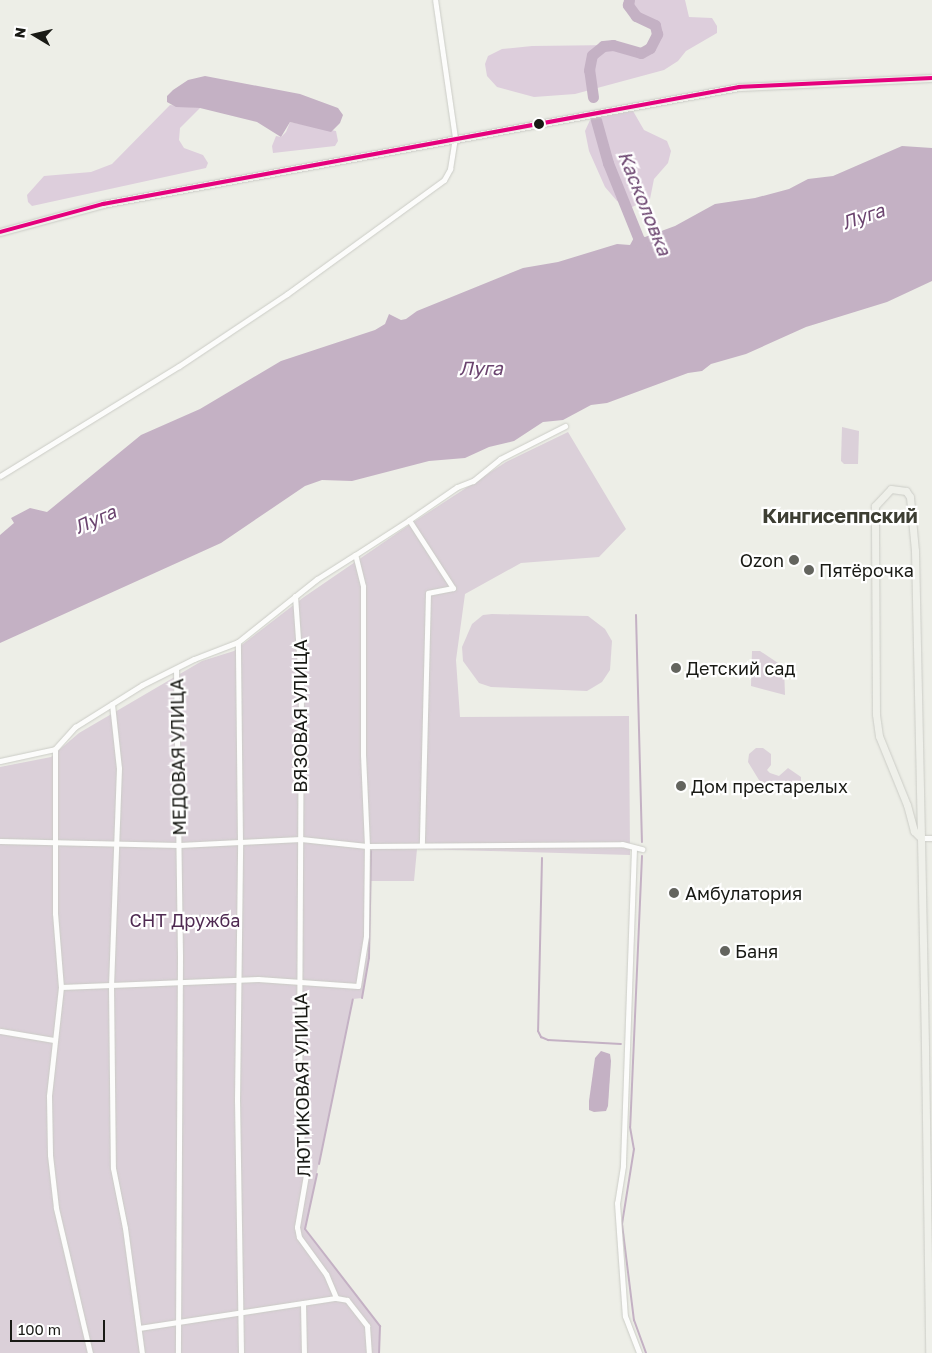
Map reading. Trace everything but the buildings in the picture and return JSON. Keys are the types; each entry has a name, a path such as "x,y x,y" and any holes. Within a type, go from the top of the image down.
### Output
{"street":[{"path":"0,476 180,366 444,180 450,169 455,138 435,0"},
{"path":"0,232 103,204 738,87 932,78"},
{"path":"0,761 55,749 75,727 112,704 176,669 238,642 267,622 296,596 457,487 473,481 500,459 565,426"},
{"path":"930,1353 921,838 913,505 906,491 891,489 875,506 876,714 880,736 907,804 914,831 921,838 932,838"},
{"path":"409,520 453,588 428,592 427,711 421,779 422,845"},
{"path":"61,987 179,980 238,979 300,981 358,986 366,936 366,846 362,755 363,586 355,555"},
{"name":"ВЯЗОВАЯ УЛИЦА","path":"296,596 300,644 300,981"},
{"path":"238,642 241,1353"},
{"name":"МЕДОВАЯ УЛИЦА","path":"176,669 179,845 178,1353"},
{"path":"112,704 118,768 112,984 114,1069 112,1160 142,1353"},
{"path":"55,749 54,843 61,987 54,1040 50,1116 56,1208 90,1353"},
{"path":"0,842 179,845 240,843 301,837 366,846 622,844 642,849"},
{"path":"634,848 623,1166 617,1203 625,1316 639,1353"},
{"name":"ЛЮТИКОВАЯ УЛИЦА","path":"300,981 302,1155 307,1169 297,1227 299,1237 326,1274 336,1298"},
{"path":"0,1031 54,1040"},
{"path":"139,1328 336,1298 347,1300 367,1326 369,1353"},
{"path":"303,1303 304,1353"}],"green space":[{"path":"842,427 859,431 858,464 844,464 841,461"},
{"name":"СНТ Дружба","path":"568,432 626,529 599,557 521,563 465,594 456,660 460,717 629,716 630,855 417,849 414,881 371,881 369,958 362,998 353,999 305,1229 380,1326 379,1353 0,1353 0,767 51,757 79,733 202,661 234,651 304,597 409,525 506,462"},
{"path":"483,615 588,616 605,629 612,641 610,670 602,682 587,691 491,687 479,683 463,661 462,647 472,624"},
{"path":"752,651 760,651 784,667 785,695 751,686"},
{"path":"756,748 763,748 771,754 771,765 767,770 770,773 779,776 788,768 801,777 801,784 788,792 762,785 748,762 749,754"}],"shaded area":[{"path":"629,0 685,0 689,17 712,18 717,26 717,33 686,51 678,61 664,70 575,94 534,97 497,87 487,76 485,64 488,56 502,49 532,46 613,45 641,53 650,48 657,34 655,25 636,16 628,5"},
{"path":"170,105 200,108 180,128 179,140 184,148 203,155 208,163 206,168 32,206 28,202 27,195 44,176 91,172 112,164"},
{"path":"633,111 644,130 667,141 671,151 668,163 654,179 650,199 632,207 617,201 605,187 589,151 585,131 591,118"},
{"path":"290,122 336,131 338,141 335,146 273,153 272,146 276,136 281,137 286,132"}],"water":[{"path":"205,76 300,94 338,108 343,115 340,123 331,132 290,122 281,137 257,122 200,108 176,107 167,102 167,96 173,90 188,80"},
{"name":"Луга","path":"902,146 932,148 932,281 887,302 806,327 746,354 711,364 702,371 688,373 607,403 591,405 563,420 543,422 514,441 489,447 465,458 429,461 352,481 322,480 305,486 221,543 0,643 0,535 14,523 11,518 30,508 47,512 141,435 200,409 281,361 375,330 385,324 389,314 401,320 406,319 417,311 523,268 558,262 617,244 630,245 636,234 645,237 675,226 715,204 755,198 789,189 808,179 833,176"},
{"path":"601,1051 610,1054 611,1061 608,1106 606,1111 594,1112 589,1110 589,1101 595,1058"}],"waterway":[{"name":"Касколовка","path":"593,97 589,70 592,55 603,46 613,45 641,53 650,48 657,34 655,25 636,16 628,5 629,0"},
{"name":"Касколовка","path":"596,120 608,163 642,247"},
{"path":"636,615 642,842"},
{"path":"362,998 369,958 371,851"},
{"path":"642,856 630,1127 634,1149 622,1224 634,1320 646,1353"},
{"path":"542,858 538,1031 541,1037 548,1040 621,1044"},
{"path":"319,1164 353,999"},
{"path":"317,1174 305,1229 380,1326 379,1353"}],"transit line":[{"path":"0,232 103,204 739,87 932,78"}],"place":[{"name":"Ozon","path":"794,560"},
{"name":"Пятёрочка","path":"809,570"},
{"name":"Детский сад","path":"676,668"},
{"name":"Дом престарелых","path":"681,786"},
{"name":"Амбулатория","path":"674,893"},
{"name":"Баня","path":"725,951"}],"district":[{"name":"Кингисеппский","path":"840,515"}]}
